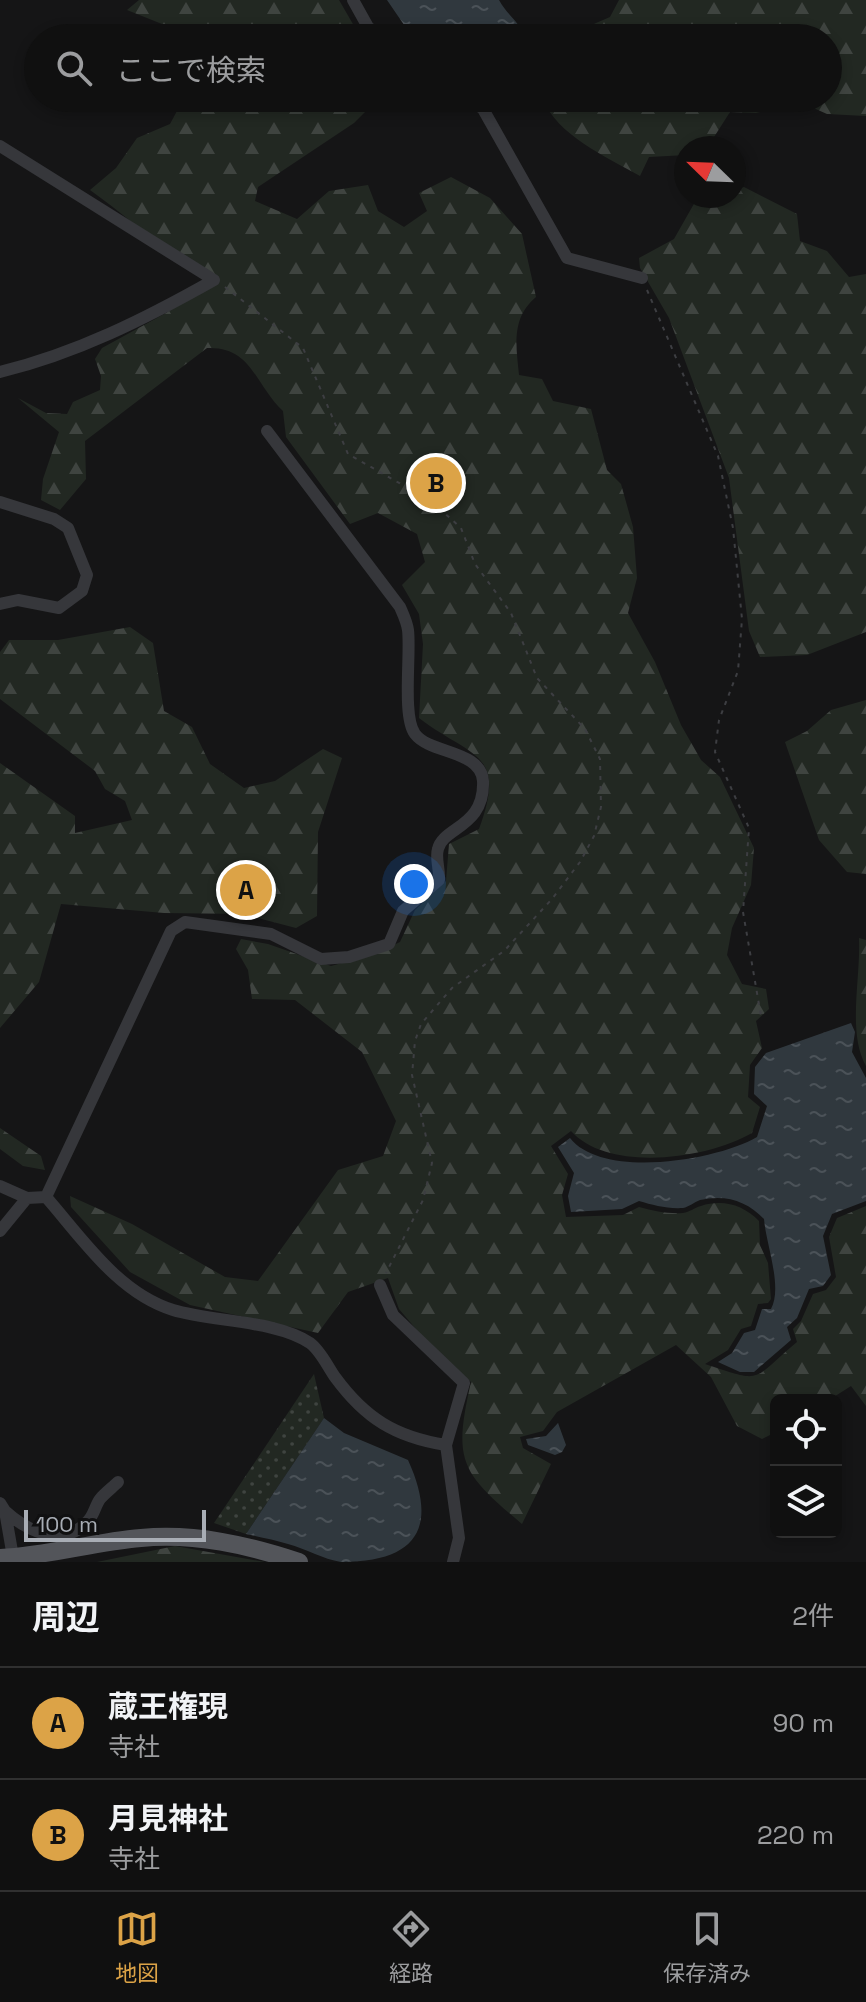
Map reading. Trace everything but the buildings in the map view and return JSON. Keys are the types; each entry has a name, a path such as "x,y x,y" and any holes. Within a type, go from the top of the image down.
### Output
{"main road":[{"path":"6,1558 176,1536 243,1546 299,1562"}],"street":[{"path":"353,0 366,24"},
{"path":"485,112 567,258 642,278"},
{"path":"0,146 214,280"},
{"path":"0,372 44,361 106,337 214,280"},
{"path":"46,1197 171,931 185,922 271,934 321,959 349,957 389,944 403,911 439,880 437,851 444,837 464,827 479,802 483,780 479,770 464,757 427,744 413,733 409,716 408,627 400,607 267,431"},
{"path":"0,502 54,519 68,528 87,575 82,591 59,608 18,600 0,604"},
{"path":"0,1186 27,1198 46,1197"},
{"path":"46,1197 111,1271 140,1293 171,1309 282,1332 311,1343 357,1406 377,1422 426,1442 446,1445"},
{"path":"0,1231 27,1198"},
{"path":"380,1285 393,1315 464,1383 446,1445 459,1538 453,1562"},
{"path":"2,1507 23,1527 41,1535 63,1534 78,1529 89,1520 100,1499 118,1482"},
{"path":"2,1507 6,1558"}],"path":[{"path":"642,278 718,456 733,528 742,619 738,671 719,720 715,752 749,828 743,912 761,1016"},
{"path":"214,280 303,348 348,454 431,501 461,528 475,564 511,613 537,678 585,729 600,759 601,807 594,836 580,862 504,951 452,988 421,1024 415,1041 412,1075 432,1163 423,1200 380,1285"}],"green space":[{"path":"139,0 339,0 353,24 162,24 127,10"},
{"path":"619,0 866,0 866,116 822,112 842,112 842,24 594,24 610,17"},
{"path":"176,112 365,112 354,123 258,187 255,201 297,219 329,191 368,185 378,211 404,227 427,211 419,193 451,177 490,198 522,234 536,297 522,314 519,323 516,343 519,375 542,379 553,401 591,409 607,470 621,484 633,527 637,578 628,613 655,662 681,725 701,760 720,777 754,848 751,885 732,928 727,955 742,984 766,989 769,1009 756,1021 762,1048 750,1065 748,1097 760,1107 752,1133 710,1150 659,1158 609,1153 588,1144 571,1131 551,1146 568,1174 562,1195 566,1217 623,1215 639,1207 683,1213 717,1203 739,1207 753,1215 759,1221 760,1245 768,1263 771,1299 768,1303 758,1304 751,1326 741,1329 728,1350 705,1364 748,1376 763,1371 797,1342 793,1329 801,1321 813,1294 826,1290 836,1277 829,1237 837,1218 866,1206 866,1406 851,1386 838,1394 770,1394 770,1435 762,1439 737,1426 711,1377 676,1345 557,1412 543,1431 520,1437 523,1448 551,1464 522,1524 485,1491 466,1463 463,1430 471,1382 427,1342 399,1309 388,1278 348,1292 318,1333 190,1305 130,1272 71,1207 70,1196 132,1224 225,1277 258,1281 338,1170 383,1156 396,1121 362,1052 295,1000 252,999 248,970 236,949 241,939 268,944 331,966 375,954 400,942 415,910 446,881 449,844 479,829 489,784 486,770 479,759 419,718 423,644 419,614 402,585 425,562 417,534 378,513 350,524 286,437 283,411 251,369 234,353 207,348 85,441 86,479 60,510 41,500 43,479 59,432 18,398 46,413 67,414 73,402 100,390 101,376 95,359 102,348 166,313 206,282 90,190 116,168 137,138 170,124"},
{"path":"550,112 730,112 715,136 674,136 674,156 649,157 640,176 571,134"},
{"path":"746,188 797,214 800,241 827,251 849,277 866,274 866,632 807,655 760,657 749,631 729,478 669,318 640,268 639,258 674,239 692,208 746,208"},
{"path":"130,627 153,643 164,711 192,727 210,764 244,788 275,781 323,749 342,758 318,832 317,916 296,928 243,914 164,913 61,904 39,982 0,1028 0,763 75,816 75,833 132,820 125,801 105,789 95,771 0,699 0,652 9,640 58,640"},
{"path":"866,700 866,874 847,872 819,840 785,742 807,731 831,710"},
{"path":"859,938 866,940 866,1066 860,1052 856,1021"},
{"path":"0,1128 41,1156 45,1170 23,1166 0,1149"},
{"path":"314,1374 324,1418 246,1534 214,1523"},
{"path":"175,1546 265,1562 97,1562"}],"water":[{"path":"387,0 499,0 518,24 403,24"},
{"path":"851,1023 855,1032 852,1052 866,1078 866,1201 832,1214 823,1236 831,1275 823,1286 809,1289 797,1318 787,1327 791,1340 754,1372 740,1372 718,1362 732,1353 744,1333 755,1330 762,1309 771,1309 774,1300 775,1277 764,1219 743,1203 719,1198 700,1200 683,1208 639,1201 622,1209 571,1212 568,1196 574,1173 558,1147 570,1138 586,1151 608,1159 661,1162 716,1153 739,1145 757,1137 767,1106 754,1094 755,1067 766,1053"},
{"path":"324,1418 344,1433 408,1460 417,1483 421,1520 415,1535 405,1547 368,1560 341,1562 246,1534"},
{"path":"558,1423 566,1445 562,1452 555,1455 528,1445 526,1439 546,1436"}],"place":[{"name":"月見神社","path":"436,483"},
{"name":"蔵王権現","path":"246,890"}]}
